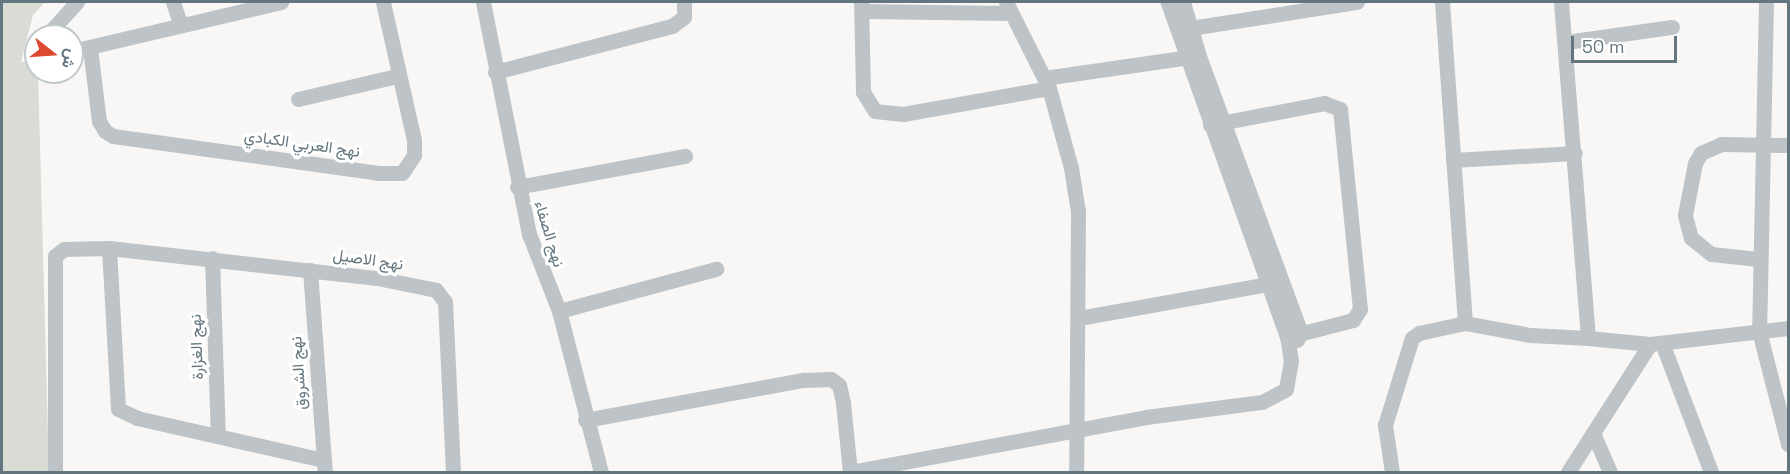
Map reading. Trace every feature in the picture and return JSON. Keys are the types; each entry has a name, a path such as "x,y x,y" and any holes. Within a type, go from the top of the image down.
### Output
{"street":[{"path":"57,24 76,2"},
{"path":"173,2 180,24"},
{"path":"84,49 180,24 281,2"},
{"name":"نهج العربي الكبادي","path":"90,48 99,121 105,131 113,136 378,173 402,173 414,155 383,2"},
{"name":"نهج الصفاء","path":"483,2 517,187 542,276 559,311 585,420 601,472"},
{"path":"495,72 672,26 684,17 684,2"},
{"path":"1168,2 1185,28"},
{"path":"585,420 826,379 840,389 850,472 935,453 1278,397 1291,377 1290,354 1294,335 1193,57 1185,28 1183,2"},
{"path":"1185,28 1358,2"},
{"path":"1442,2 1465,323"},
{"path":"1562,2 1588,338"},
{"path":"1766,2 1758,259 1759,332 1788,444"},
{"path":"1076,472 1074,432 1079,318 1078,211 1071,168 1046,83 1008,7 862,6 863,92 875,111 903,114 1046,83 1193,57"},
{"path":"1566,42 1672,27"},
{"path":"298,99 397,76"},
{"path":"1216,124 1324,103 1340,109 1360,309 1353,320 1294,335"},
{"path":"1758,259 1711,254 1691,238 1685,215 1695,164 1701,153 1721,144 1788,145"},
{"path":"1453,160 1575,153"},
{"path":"517,187 685,156"},
{"path":"109,248 118,409 137,418 218,435 324,466"},
{"name":"نهج الاصيل","path":"55,472 55,256 64,249 109,248 310,270 420,285 436,290 442,296 453,472"},
{"name":"نهج الغزارة","path":"212,258 218,435"},
{"path":"559,311 716,269"},
{"name":"نهج الشروق","path":"310,270 324,466"},
{"path":"1079,318 1274,284"},
{"path":"1392,472 1384,425 1412,338 1419,333 1465,323 1530,335 1656,344 1788,328"},
{"path":"1568,472 1656,344"},
{"path":"1656,344 1711,472"},
{"path":"1593,433 1610,472"}],"shaded area":[{"path":"2,2 45,2 33,15 31,24 24,24 24,50 21,62 24,62 24,84 38,84 49,472 2,472"}]}
